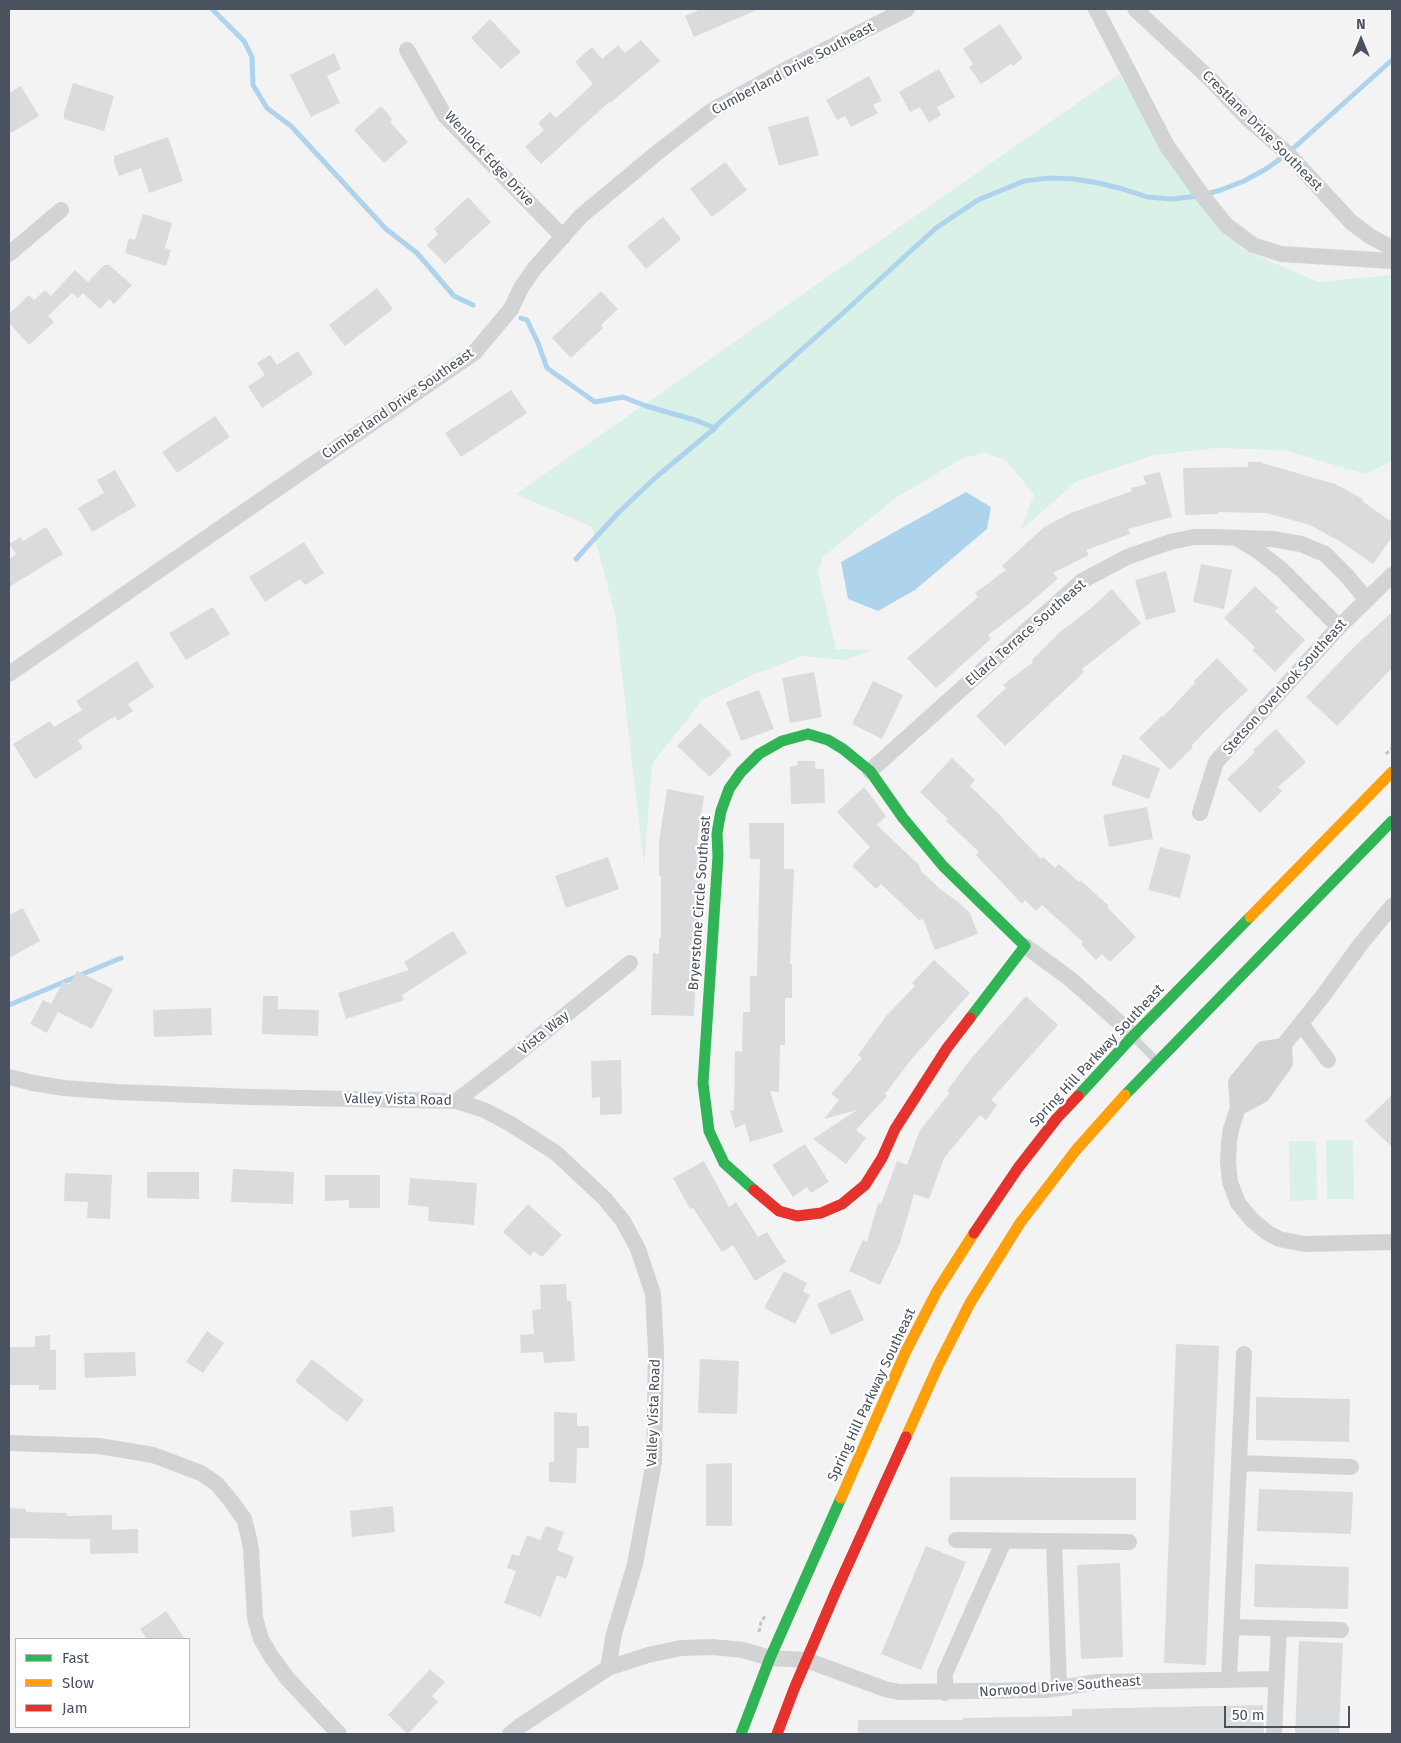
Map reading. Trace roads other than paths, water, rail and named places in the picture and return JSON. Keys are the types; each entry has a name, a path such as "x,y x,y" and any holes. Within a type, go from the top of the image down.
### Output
{"street":[{"name":"Cumberland Drive Southeast","path":"9,674 474,353 511,309 520,288 534,269 581,216 711,111 785,70 907,9"},
{"path":"1096,9 1167,146 1226,225 1253,245 1281,254 1392,261"},
{"name":"Crestlane Drive Southeast","path":"1135,9 1209,78 1248,119 1288,154 1351,222 1371,238 1392,248"},
{"name":"Wenlock Edge Drive","path":"407,50 445,116 563,237"},
{"path":"9,254 60,210"},
{"name":"Ellard Terrace Southeast","path":"870,771 1082,581 1127,558 1170,542 1194,537 1273,539 1301,544 1325,554 1367,600"},
{"name":"Ellard Terrace Southeast","path":"1236,538 1258,550 1282,570 1339,627"},
{"name":"Stetson Overlook Southeast","path":"1200,813 1216,762 1339,627 1392,575"},
{"name":"Bryerstone Circle Southeast","path":"808,734 828,740 843,749 870,771 903,818 943,866 1025,946 947,1048 895,1129 882,1158 865,1185 842,1204 821,1213 798,1216 779,1212 724,1163 709,1131 703,1083 718,856 717,833 721,811 729,789 741,772 759,754 782,741 808,734"},
{"name":"Spring Hill Parkway Southeast","path":"741,1734 770,1658 906,1351 938,1291 970,1238 1018,1168 1057,1118 1133,1036 1392,772"},
{"path":"777,1734 806,1660 922,1401 970,1304 1020,1223 1076,1150 1157,1061 1392,822"},
{"path":"1238,1108 1262,1095 1285,1063 1284,1046 1360,945 1392,906"},
{"path":"1025,946 1069,978 1133,1036"},
{"name":"Vista Way","path":"456,1101 513,1058 630,963"},
{"path":"1301,1024 1328,1060"},
{"path":"1284,1046 1264,1049 1236,1082 1238,1108 1229,1142 1229,1172 1230,1182 1238,1202 1252,1220 1268,1234 1290,1242 1318,1244 1392,1242"},
{"name":"Valley Vista Road","path":"9,1077 64,1088 117,1092 250,1098 456,1101 484,1110 501,1119 556,1154 604,1198 623,1221 638,1249 653,1294 656,1351 654,1462 635,1564 614,1634 608,1668"},
{"path":"1229,1680 1244,1354"},
{"path":"9,1443 99,1446 153,1455 201,1473 217,1484 244,1519 251,1549 255,1618 261,1639 270,1656 287,1678 339,1734"},
{"path":"1239,1463 1351,1467"},
{"path":"956,1540 1129,1542"},
{"path":"945,1693 945,1673 1004,1541"},
{"path":"1054,1541 1059,1688"},
{"path":"1232,1627 1341,1630"},
{"path":"1274,1734 1279,1628"},
{"name":"Norwood Drive Southeast","path":"510,1734 608,1668 648,1655 681,1648 713,1647 743,1650 770,1658 806,1660 885,1689 899,1692 945,1693 1046,1690 1098,1682 1276,1679"}],"lane":[{"path":"1133,1036 1157,1061"}],"water":[{"path":"966,492 991,507 987,529 915,590 878,611 848,599 841,562"}],"waterway":[{"path":"212,9 244,41 252,57 253,85 267,108 291,126 386,229 417,253 454,296 473,305"},
{"path":"1206,194 1244,181 1266,169 1287,154 1392,60"},
{"path":"576,559 618,513 655,478 715,428 936,228 978,200 1024,181 1049,178 1099,183 1147,197 1172,199 1198,196"},
{"path":"521,318 527,320 547,368 595,402 623,397 715,428"},
{"path":"9,1005 121,958"}]}
